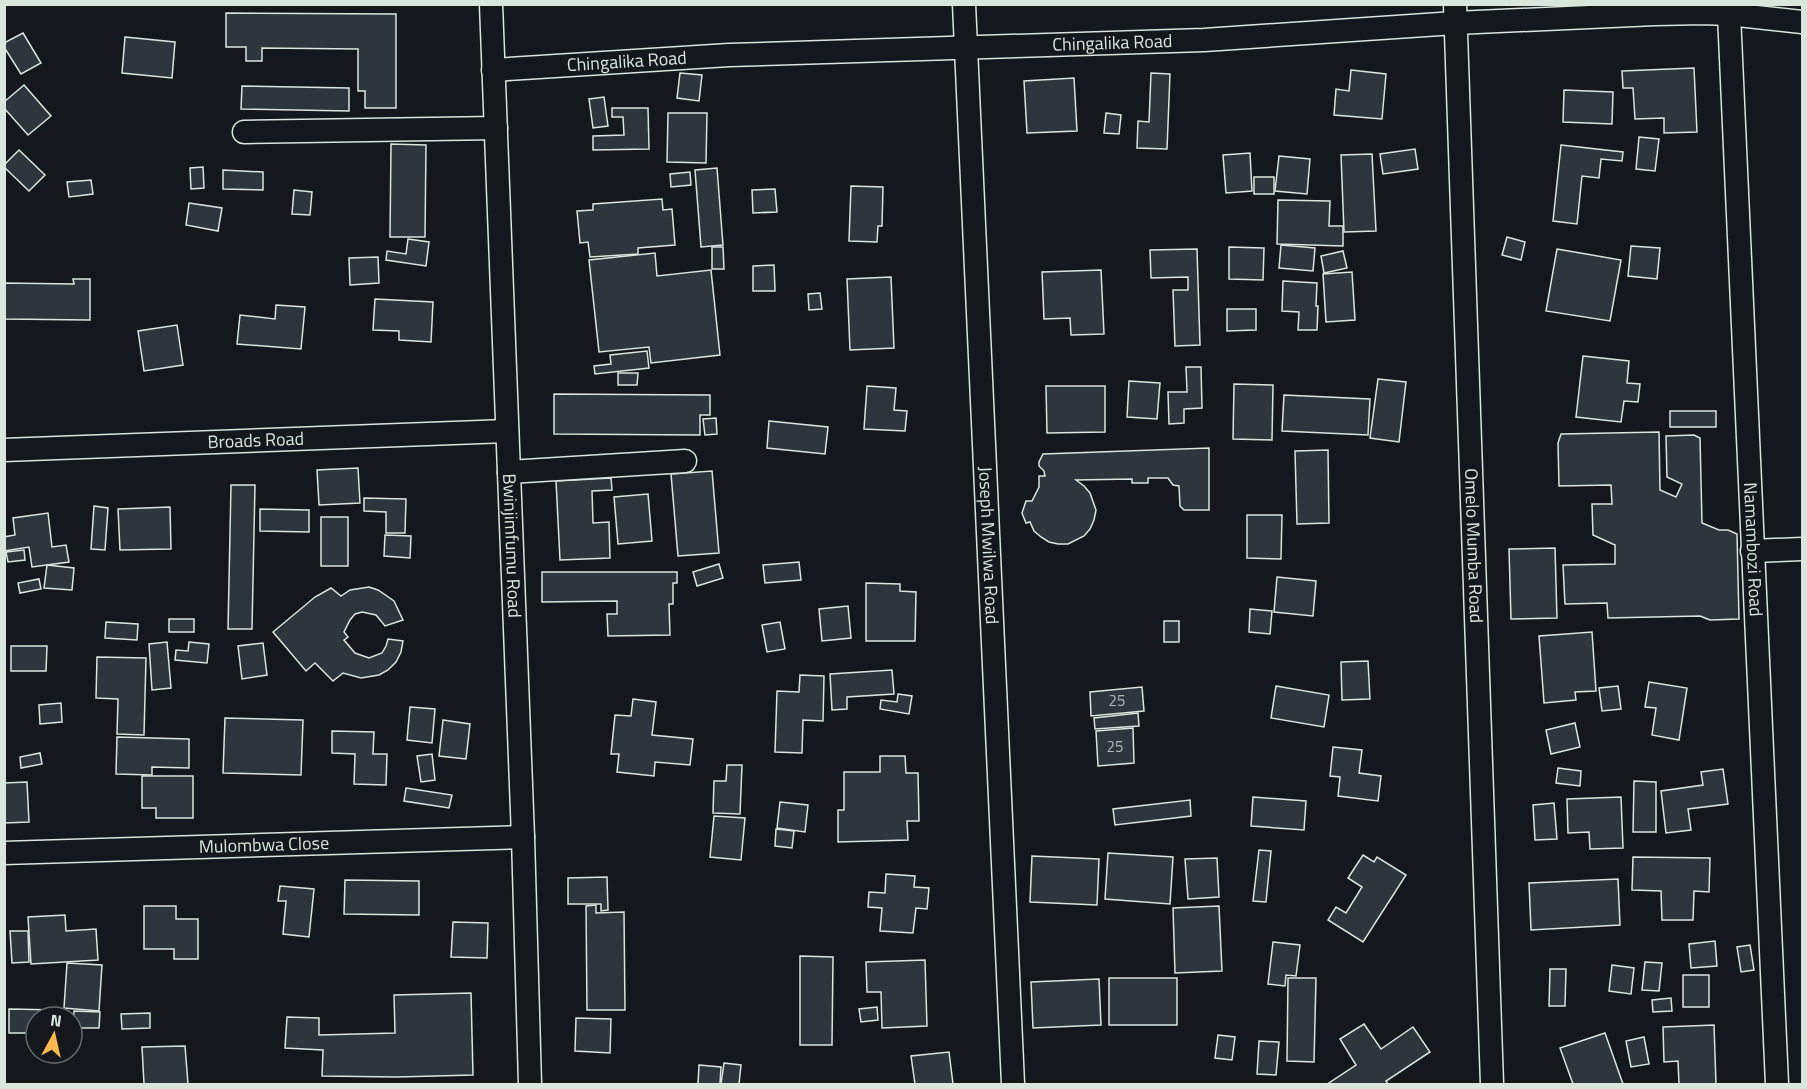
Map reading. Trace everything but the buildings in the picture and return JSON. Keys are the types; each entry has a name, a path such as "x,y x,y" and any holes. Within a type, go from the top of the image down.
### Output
{"street":[{"name":"Bwinjimfumu Road","path":"491,4 523,837 530,1084"},
{"name":"Joseph Mwilwa Road","path":"964,4 1013,1084"},
{"name":"Chingalika Road","path":"493,70 729,55 1204,40 1455,14 1702,13 1803,22"},
{"name":"Omelo Mumba Road","path":"1455,14 1492,1084"},
{"name":"Namambozi Road","path":"1729,14 1777,1084"},
{"path":"244,132 496,128"},
{"name":"Broads Road","path":"4,450 507,431"},
{"path":"509,472 685,461"},
{"path":"1752,551 1803,549"},
{"name":"Mulombwa Close","path":"4,853 523,837"}]}
